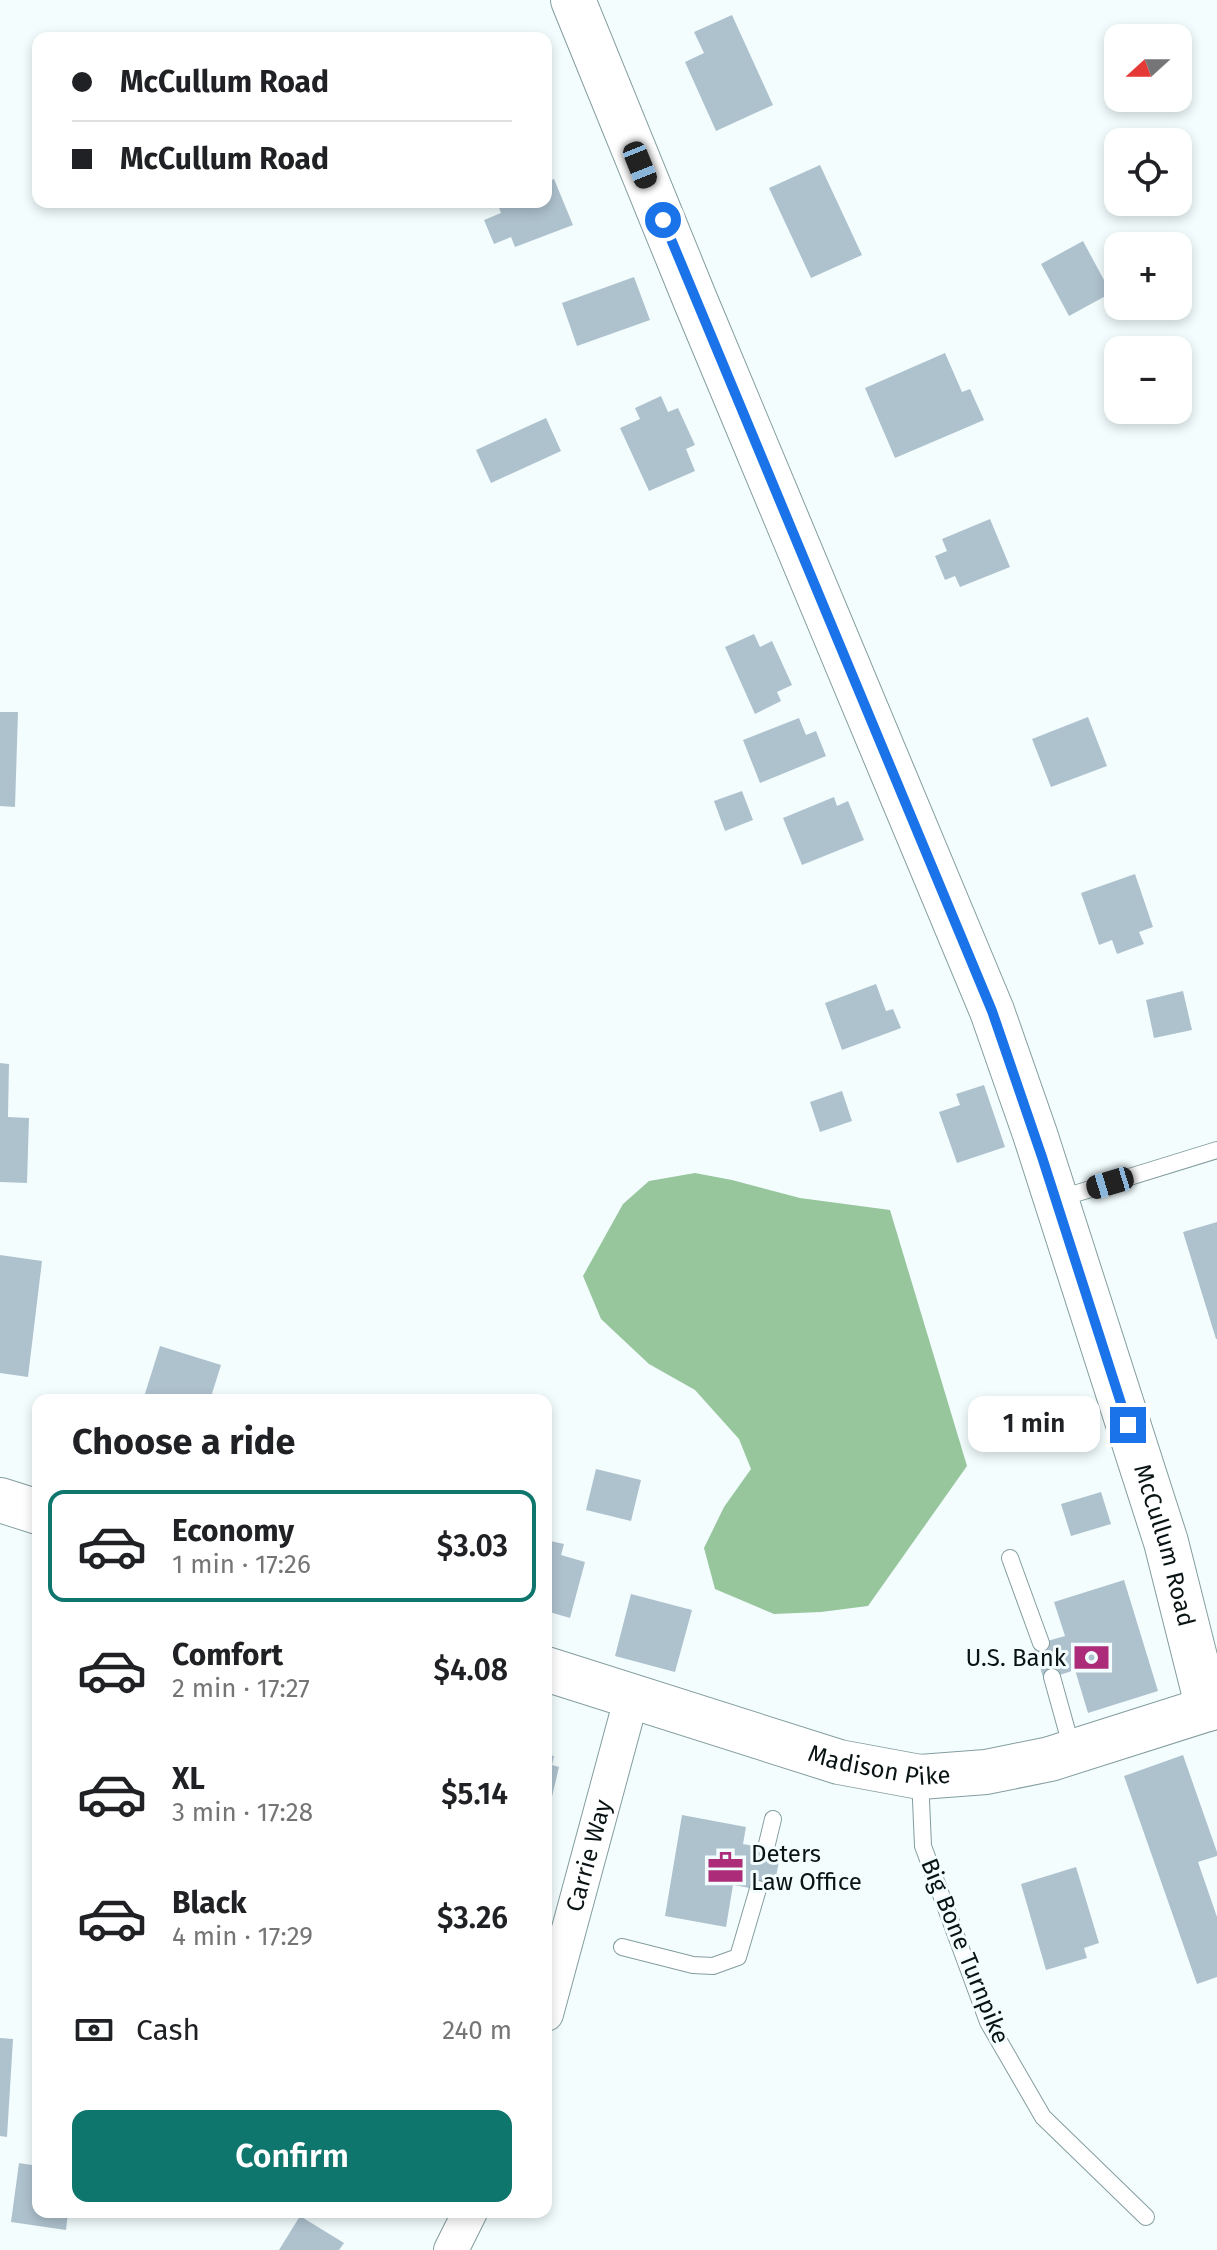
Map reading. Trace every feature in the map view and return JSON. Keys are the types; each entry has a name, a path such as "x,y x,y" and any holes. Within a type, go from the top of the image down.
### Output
{"street":[{"name":"McCullum Road","path":"573,0 992,1011 1166,1542 1212,1708"},
{"path":"0,1500 32,1510"},
{"name":"Madison Pike","path":"552,1671 839,1762 920,1777 986,1772 1073,1751 1212,1708"},
{"name":"Carrie Way","path":"552,1992 632,1696"},
{"path":"451,2250 467,2218"}],"lane":[{"path":"1056,1200 1217,1150"},
{"path":"1010,1558 1041,1643"},
{"path":"1052,1677 1073,1751"},
{"name":"Big Bone Turnpike","path":"920,1777 923,1846 988,2022 1043,2117 1146,2217"},
{"path":"766,1848 773,1819"},
{"path":"622,1947 693,1965 713,1966 738,1957 758,1889"}],"green space":[{"path":"695,1173 800,1198 890,1210 967,1466 868,1606 774,1614 715,1589 704,1548 724,1507 751,1469 739,1439 695,1390 649,1364 601,1319 583,1276 623,1204 649,1181"}],"building":[{"path":"732,15 773,105 716,131 685,62 704,53 694,32"},
{"path":"820,165 862,255 811,278 769,188"},
{"path":"552,180 573,225 515,247 511,237 494,244 484,220 501,213 499,208 552,208"},
{"path":"1083,241 1104,280 1104,297 1069,316 1041,264"},
{"path":"634,277 650,320 577,346 562,303"},
{"path":"945,353 962,392 970,389 984,420 895,458 865,388"},
{"path":"661,396 668,412 678,408 695,445 686,449 695,471 649,491 620,428 640,419 635,408"},
{"path":"546,418 561,451 491,483 476,450"},
{"path":"990,519 1010,567 960,587 955,576 945,580 935,556 947,551 942,539"},
{"path":"754,634 760,647 772,641 792,685 777,692 781,701 755,714 725,647"},
{"path":"0,712 18,712 15,807 0,806"},
{"path":"1088,717 1107,766 1051,787 1032,739"},
{"path":"799,718 806,735 816,731 826,756 760,783 743,740"},
{"path":"742,791 753,820 725,831 714,801"},
{"path":"834,797 837,806 848,801 864,840 802,865 783,818"},
{"path":"1135,874 1153,927 1139,932 1144,944 1117,954 1112,940 1099,945 1081,893"},
{"path":"876,984 886,1011 893,1009 901,1028 842,1050 825,1003"},
{"path":"1183,991 1192,1030 1154,1038 1146,1000"},
{"path":"0,1063 9,1064 8,1117 29,1118 27,1183 0,1182"},
{"path":"984,1085 1005,1147 957,1163 939,1112 960,1105 956,1094"},
{"path":"842,1091 852,1121 820,1132 810,1102"},
{"path":"1217,1222 1217,1339 1216,1339 1183,1232"},
{"path":"0,1255 42,1261 28,1377 0,1373"},
{"path":"160,1346 221,1365 212,1394 145,1394"},
{"path":"596,1469 641,1480 631,1521 586,1510"},
{"path":"1101,1492 1111,1524 1071,1536 1061,1504"},
{"path":"552,1541 564,1544 561,1555 585,1562 570,1618 552,1613"},
{"name":"U.S. Bank","path":"1124,1580 1158,1691 1088,1713 1075,1670 1044,1680 1033,1645 1065,1636 1054,1602"},
{"path":"631,1594 692,1610 675,1672 615,1656"},
{"path":"1183,1755 1217,1852 1217,1856 1198,1862 1217,1917 1217,1977 1197,1984 1124,1776"},
{"path":"552,1765 559,1767 552,1797"},
{"name":"Deters Law Office","path":"682,1815 746,1827 743,1844 781,1851 773,1892 733,1885 726,1927 665,1916"},
{"path":"1076,1867 1099,1943 1084,1948 1087,1958 1046,1970 1021,1884"},
{"path":"0,2038 13,2039 7,2137 0,2136"},
{"path":"19,2163 32,2165 32,2218 67,2218 66,2230 11,2222"},
{"path":"299,2218 344,2243 339,2250 279,2250"}],"place":[{"name":"U.S. Bank","path":"1092,1658"},
{"name":"Deters Law Office","path":"725,1868"}],"route":[{"path":"663,220 992,1011 1128,1425"}]}
